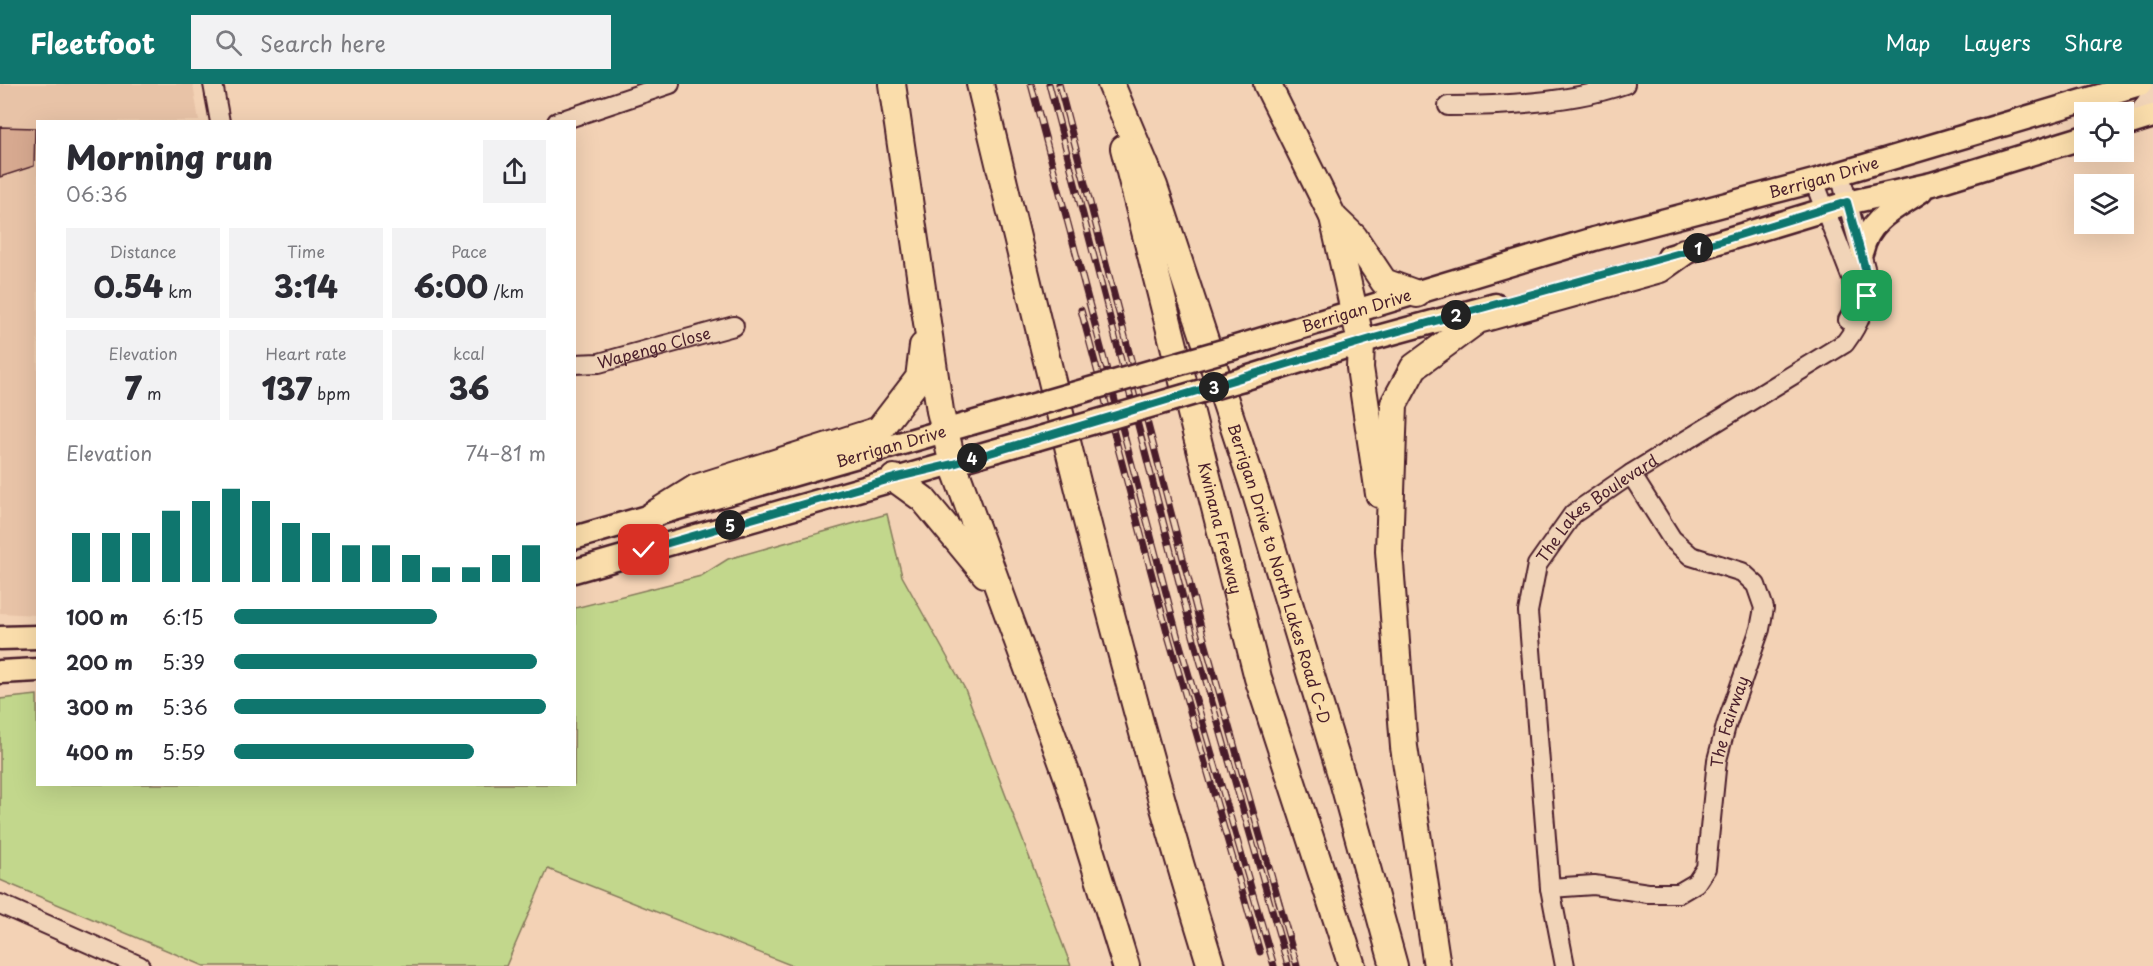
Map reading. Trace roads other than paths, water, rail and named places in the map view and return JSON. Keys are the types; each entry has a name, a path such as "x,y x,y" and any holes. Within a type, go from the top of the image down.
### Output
{"highway":[{"path":"892,84 940,411 953,464 1068,778 1126,966"},
{"path":"980,84 1126,671 1170,836 1211,966"},
{"name":"Kwinana Freeway","path":"1110,84 1258,678 1352,966"},
{"name":"Berrigan Drive to North Lakes Road C-D","path":"1110,84 1154,186 1255,491 1340,770 1394,966"},
{"path":"1267,84 1332,217 1361,342 1360,368 1389,551 1404,747 1437,966"},
{"path":"1332,217 1354,237 1384,282 1417,294"},
{"path":"1389,551 1394,404 1414,367 1479,320 1660,269 1684,252"},
{"path":"651,516 696,488 879,430 919,378 927,322"},
{"path":"894,478 923,500 969,552 1000,594"}],"main road":[{"path":"2050,109 2088,84"},
{"name":"Berrigan Drive","path":"576,537 1233,348 1594,239 1840,174 2050,109 2140,84"},
{"path":"2134,122 2153,116"},
{"name":"Berrigan Drive","path":"576,570 894,478 953,464 1361,342 1684,252 1847,202 1932,184 2074,140"},
{"path":"1862,250 1865,233 1873,225 1932,184"},
{"path":"0,638 36,637"},
{"path":"0,672 36,670"}],"street":[{"path":"213,84 220,120"},
{"path":"563,120 670,84"},
{"path":"1448,106 1489,106 1601,93 1625,84"},
{"path":"2134,117 2153,92"},
{"name":"The Lakes Boulevard","path":"1565,966 1550,888 1528,612 1537,565 1573,514 1631,474 1845,343 1856,329 1862,315 1868,279 1840,174"},
{"name":"The Lakes Boulevard","path":"1814,181 1823,210 1839,242 1852,279 1854,296 1851,315 1819,357"},
{"name":"Wapengo Close","path":"576,364 599,363 734,326"},
{"name":"The Fairway","path":"1550,888 1594,885 1648,893 1679,893 1696,883 1706,868 1717,760 1726,726 1760,629 1764,608 1756,585 1742,572 1691,556 1672,539 1631,474"},
{"path":"0,904 140,966"}],"railway":[{"path":"1031,84 1178,638 1274,966"},
{"path":"1049,84 1193,636 1288,966"},
{"path":"1059,84 1203,635 1297,966"},
{"path":"1081,310 1169,639 1260,952"}]}
